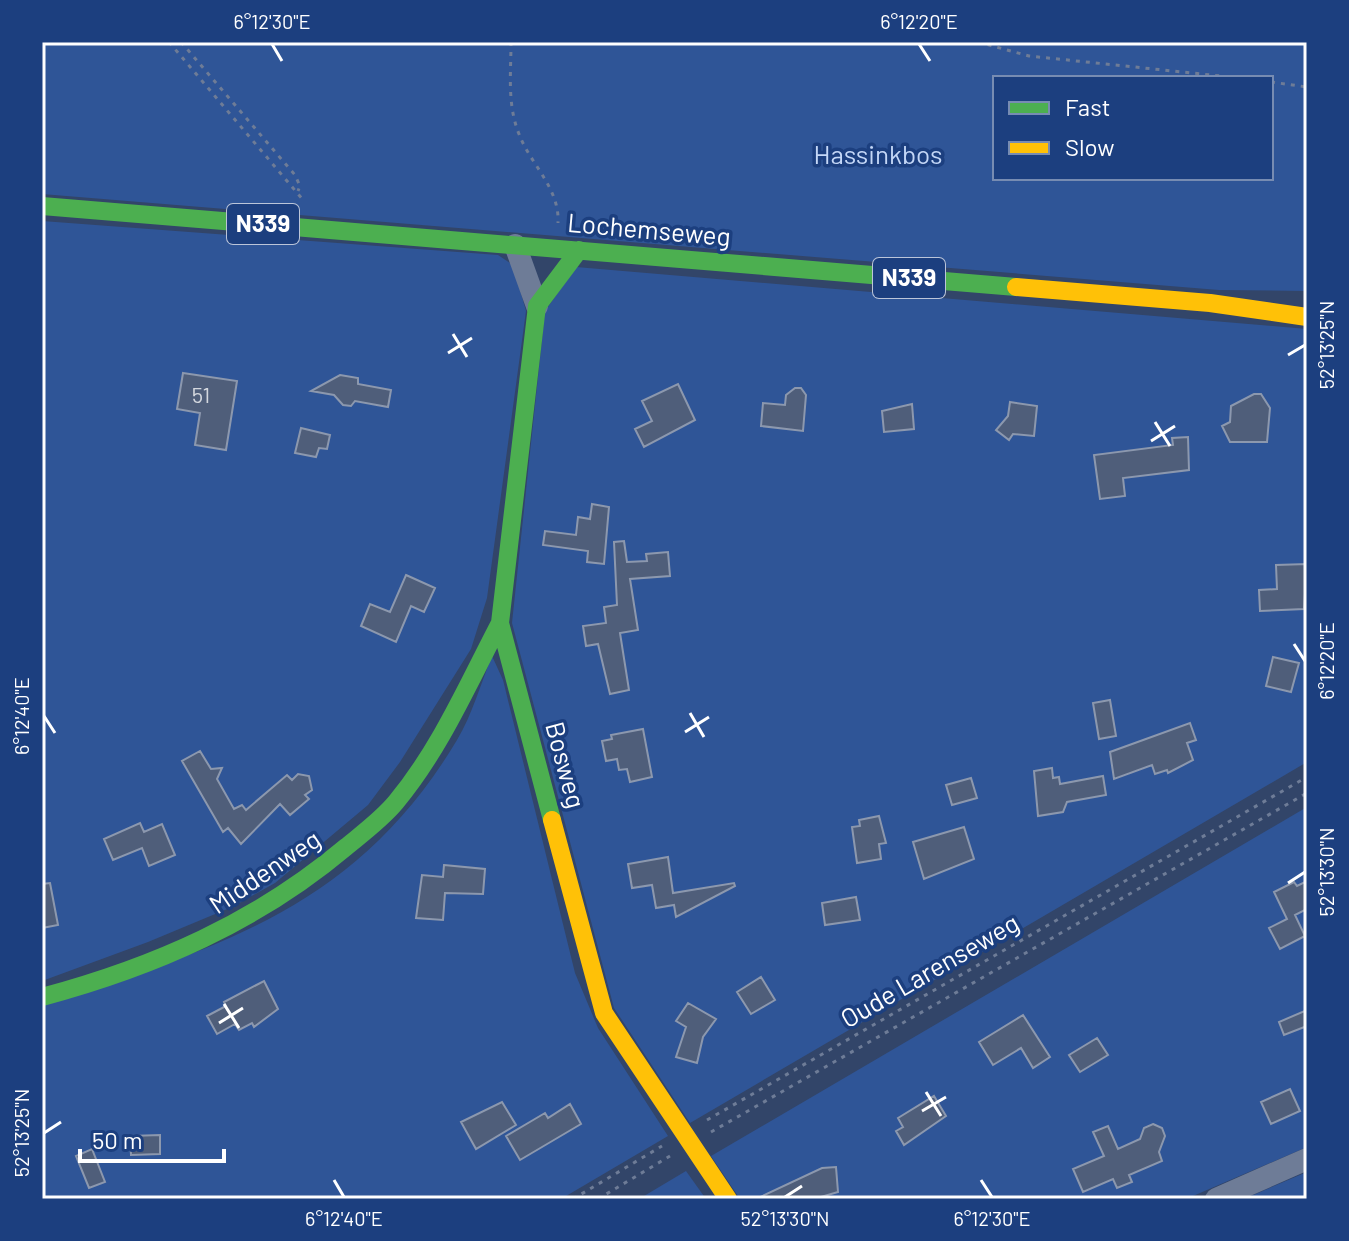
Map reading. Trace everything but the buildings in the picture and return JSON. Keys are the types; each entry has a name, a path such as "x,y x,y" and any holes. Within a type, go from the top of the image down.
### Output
{"street":[{"name":"Lochemseweg","path":"42,206 1251,308 1307,317"},
{"name":"Bosweg","path":"515,245 537,306 500,623 604,1013 728,1199"},
{"path":"537,306 579,250"},
{"name":"Lochemseweg","path":"1251,308 1307,308"},
{"name":"Middenweg","path":"42,997 101,983 220,935 318,874 396,802 443,727 500,623"},
{"path":"1216,1199 1307,1159"}],"path":[{"path":"169,42 298,191 300,186 295,175 181,42"},
{"path":"511,42 509,97 513,115 519,135 559,211 558,224 549,248"},
{"path":"978,42 1029,56 1221,76"},
{"path":"1273,82 1307,87"},
{"name":"Oude Larenseweg","path":"598,1199 688,1138 1307,777"},
{"name":"Oude Larenseweg","path":"573,1199 1307,793"}],"green space":[{"name":"Hassinkbos","path":"42,42 1307,42 1307,291 1219,290 42,194"},
{"path":"42,221 498,255 513,265 526,311 487,598 471,649 400,762 368,805 275,883 232,907 42,981"},
{"path":"576,267 1307,329 1307,762 690,1123 614,1008 512,623 545,311"},
{"path":"492,656 503,680 575,973 598,1028 668,1136 561,1199 42,1199 42,1005 224,941 277,914 327,883 374,845 417,798 457,740"},
{"path":"1307,807 1307,1147 1186,1199 740,1199 711,1156"},
{"path":"686,1171 706,1199 639,1199"},
{"path":"1307,1172 1307,1199 1244,1199"}],"traffic: fast":[{"path":"42,206 1016,287"},
{"path":"552,820 500,623 537,306 579,250"},
{"path":"42,997 124,971 203,939 277,898 366,831 412,782 452,716 500,623"}],"traffic: slow":[{"path":"1016,287 1210,303 1307,317"},
{"path":"552,820 604,1013 728,1199"}]}
